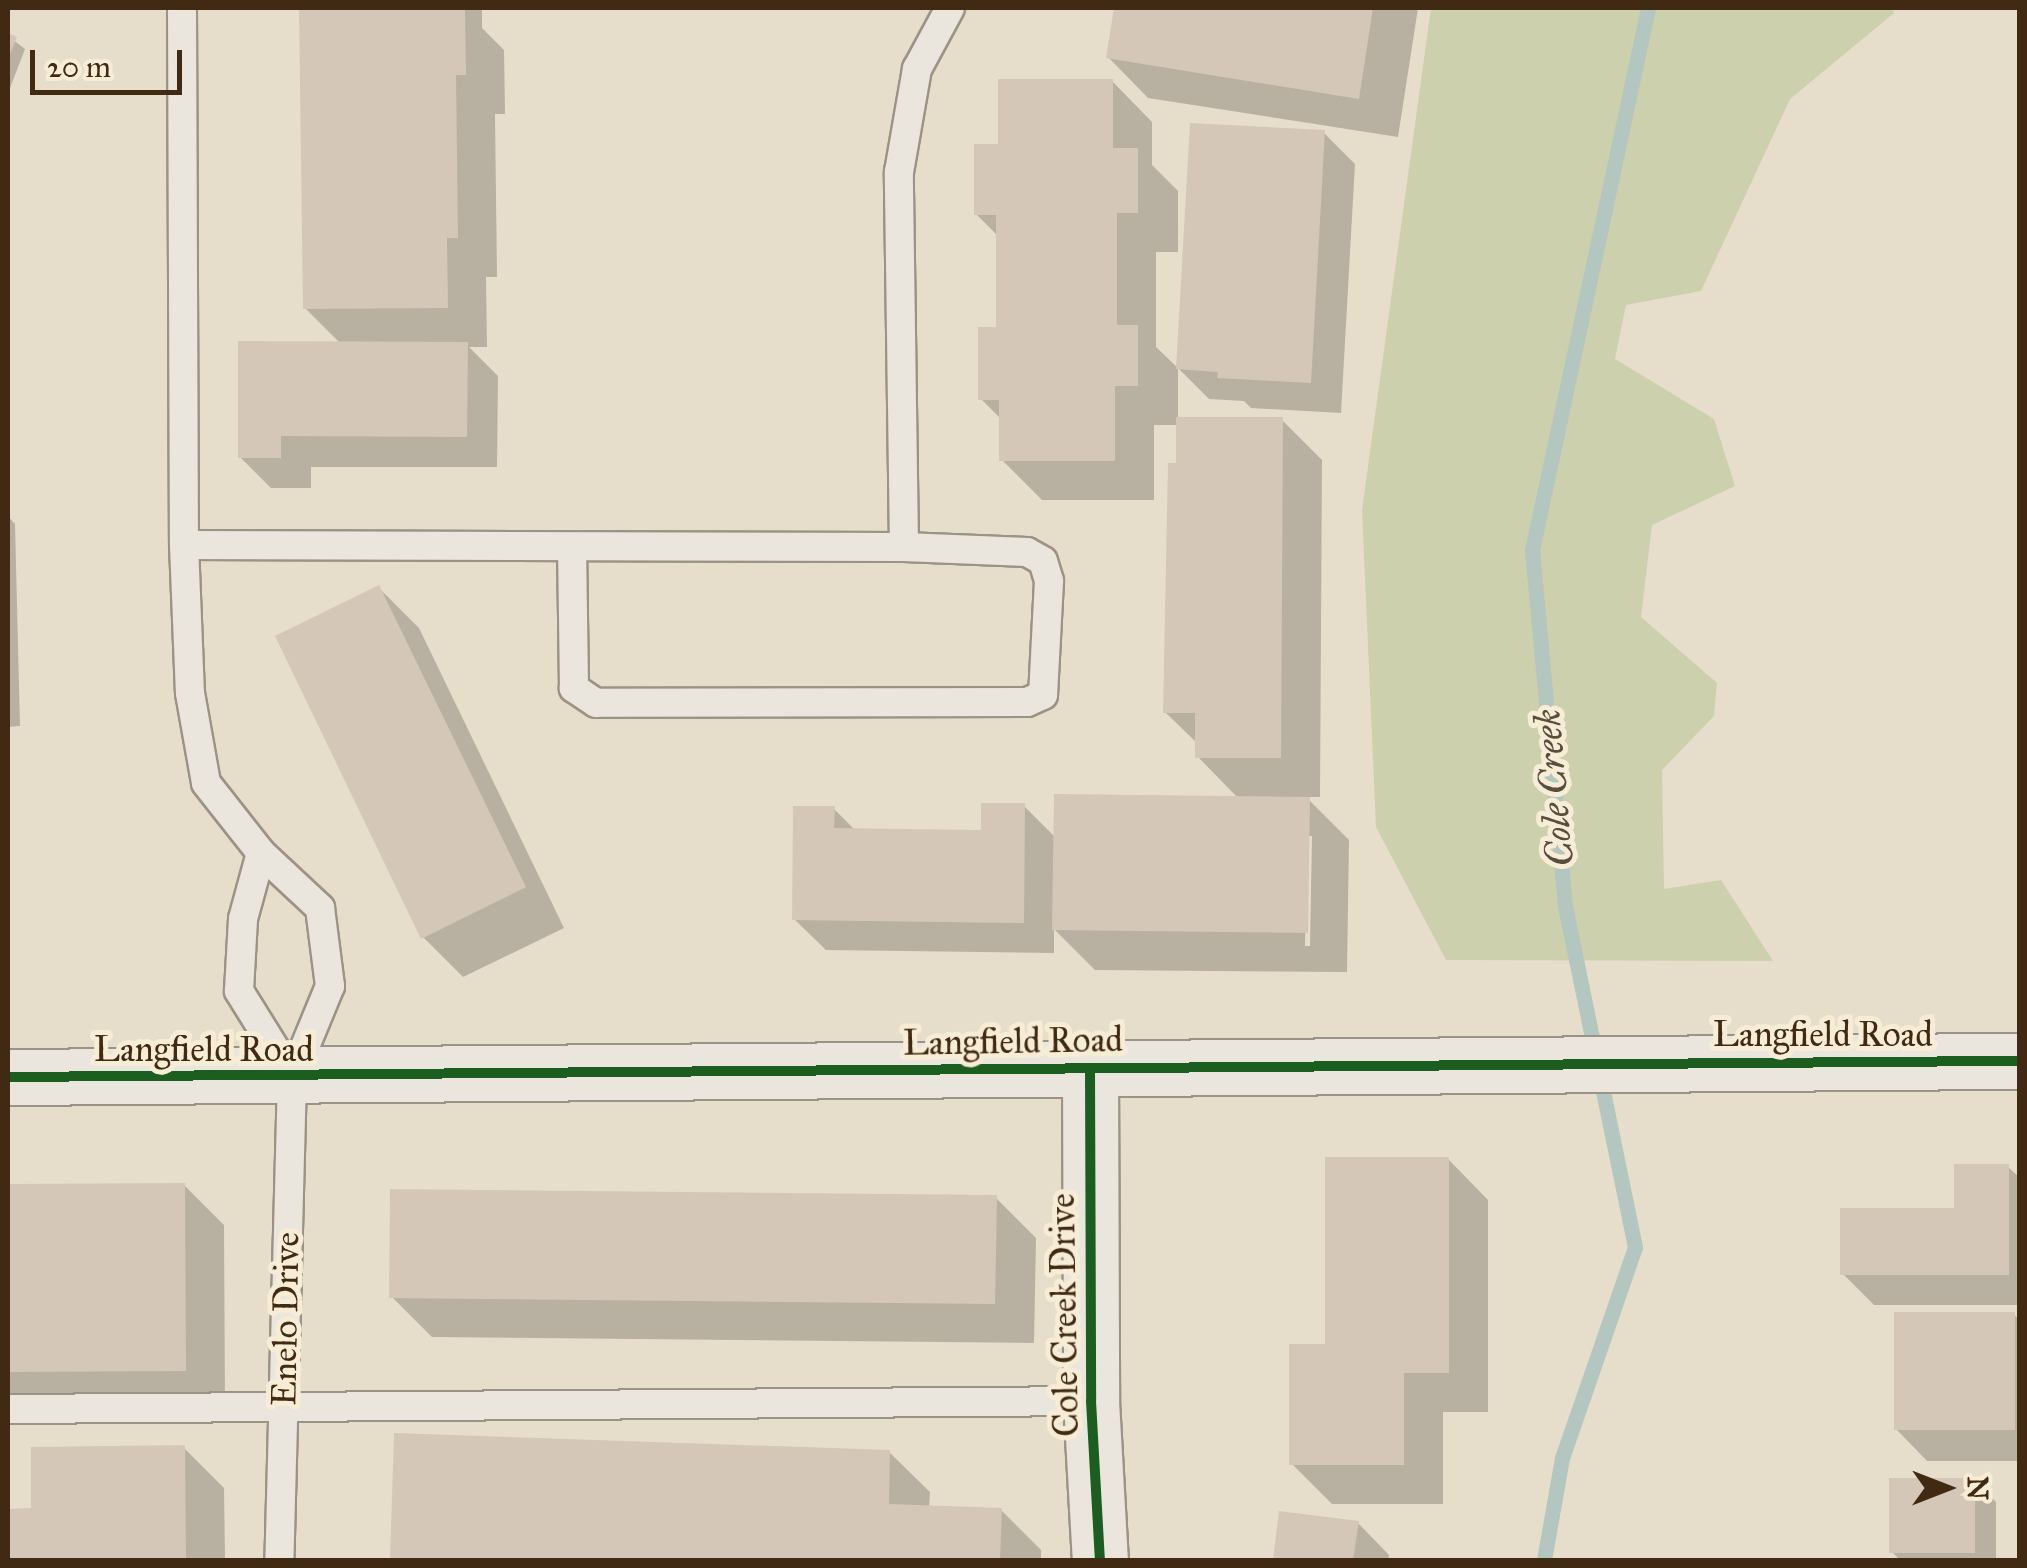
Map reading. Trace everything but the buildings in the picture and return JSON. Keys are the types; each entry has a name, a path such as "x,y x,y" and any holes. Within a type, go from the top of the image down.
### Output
{"street":[{"name":"Langfield Road","path":"8,1077 292,1078 2020,1061"},
{"name":"Cole Creek Drive","path":"1090,1069 1091,1401 1100,1560"}],"lane":[{"path":"182,8 184,545 190,693 206,783 261,852 320,908 330,986 292,1078"},
{"path":"904,547 899,172 917,69 950,8"},
{"path":"184,545 904,547 1027,552 1043,561 1049,581 1043,695 1027,702 596,703 574,688 572,548"},
{"path":"261,852 242,920 239,992 292,1078"},
{"name":"Enelo Drive","path":"279,1560 292,1078"},
{"path":"8,1409 1091,1401"}],"green space":[{"path":"1431,8 1892,8 1894,13 1790,99 1701,291 1626,305 1615,359 1714,419 1735,486 1652,525 1641,617 1717,683 1714,716 1662,770 1664,889 1721,880 1773,961 1446,960 1376,827 1362,510"}],"waterway":[{"name":"Cole Creek","path":"1544,1560 1562,1458 1635,1247 1565,906 1532,550 1648,8"}],"cycle path":[{"path":"8,1077 2020,1061"},
{"path":"1090,1069 1091,1401 1100,1560"}]}
